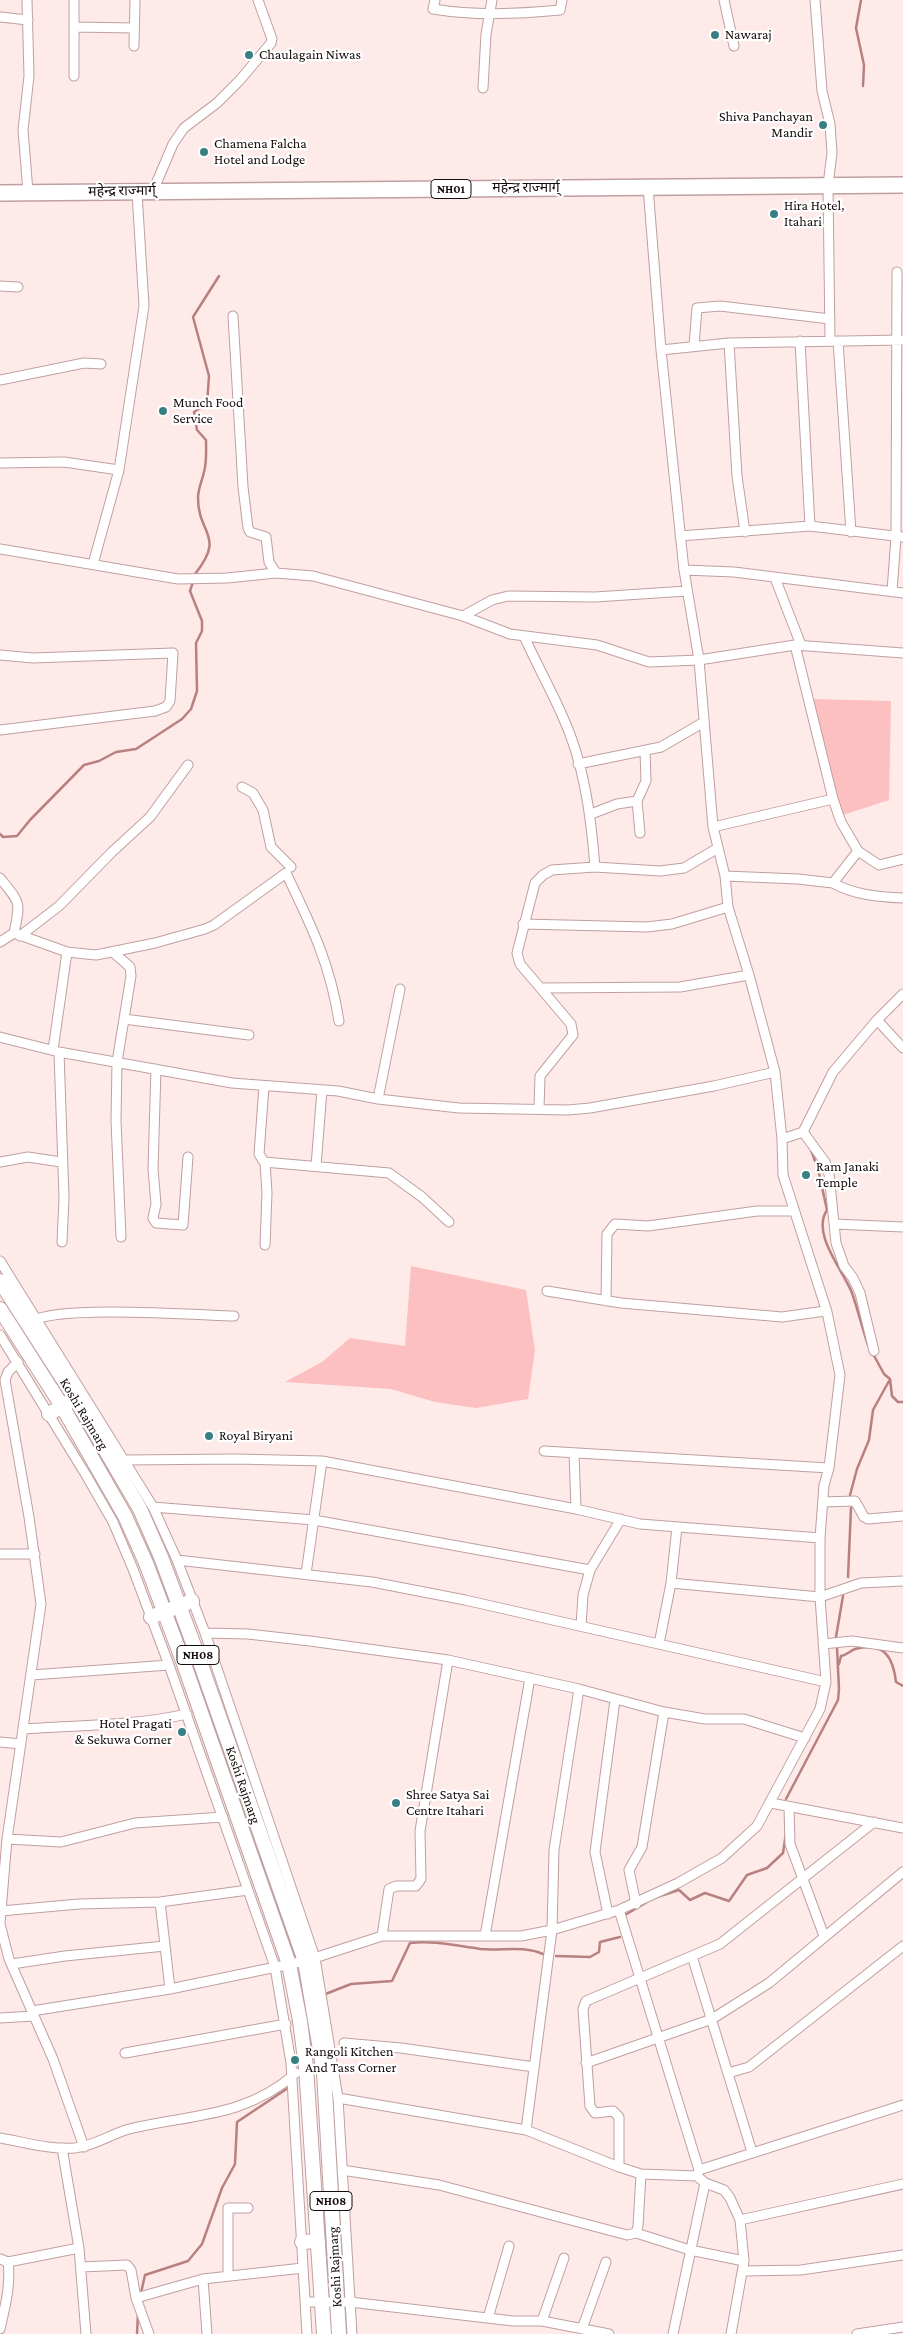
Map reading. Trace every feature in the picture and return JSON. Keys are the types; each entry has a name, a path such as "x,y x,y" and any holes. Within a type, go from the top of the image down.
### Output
{"highway":[{"name":"महेन्द्र राज्मार्ग्","path":"0,192 136,193 152,191 903,185"}],"main road":[{"name":"Koshi Rajmarg","path":"0,1281 32,1322 79,1396 140,1509 186,1603 310,1959 327,2067 333,2126 343,2301 339,2334"},
{"name":"Koshi Rajmarg","path":"0,1310 62,1406 126,1516 164,1611 289,1964 300,2021 306,2070 324,2334"},
{"path":"49,1414 79,1396"},
{"path":"151,1617 186,1603"},
{"path":"302,2242 318,2241"}],"street":[{"path":"27,0 29,76 23,130 28,192"},
{"path":"74,0 74,76"},
{"path":"134,0 134,46"},
{"path":"152,191 173,144 184,128 217,103 240,80 270,43 272,39 258,0"},
{"path":"435,0 433,9 461,14 560,10 562,0"},
{"path":"483,88 486,34 492,0"},
{"path":"724,0 734,46"},
{"path":"814,0 822,91 830,124 832,154 828,185 830,319 834,341 852,532"},
{"path":"0,17 28,20"},
{"path":"74,27 134,28"},
{"path":"0,2018 170,1989 289,1964 382,1936 521,1936 552,1930 636,1904 722,1858 756,1826 771,1803 820,1709 826,1682 820,1597 820,1538 824,1484 829,1468 840,1376 827,1312 825,1311 814,1268 793,1211 783,1175 782,1139 775,1072 749,975 728,907 725,876 713,827 699,660 684,570 660,350 648,187"},
{"path":"93,564 119,470 144,306 136,193"},
{"path":"892,591 900,537 900,340 897,272"},
{"path":"0,286 18,286"},
{"path":"694,346 698,308 720,306 830,319"},
{"path":"233,316 243,487 248,528 250,532 266,537 269,562 276,573"},
{"path":"660,350 728,343 900,340"},
{"path":"800,341 810,526"},
{"path":"728,343 737,476 745,532"},
{"path":"0,380 84,363 101,364"},
{"path":"0,462 64,462 119,470"},
{"path":"680,536 810,526 900,537"},
{"path":"0,549 178,579 227,578 276,573 313,576 463,616 510,634 597,645 648,662 699,660 798,645 903,653"},
{"path":"684,570 734,572 903,592"},
{"path":"775,578 798,645 833,799 841,822 858,851 879,865 903,859"},
{"path":"463,616 492,600 508,596 595,597 687,591"},
{"path":"524,636 563,716 578,764 590,814 595,867"},
{"path":"0,655 33,658 173,654 170,701 166,707 155,712 0,730"},
{"path":"578,764 661,747 704,722"},
{"path":"640,833 637,801 646,780 645,751"},
{"path":"0,942 17,934 59,906 112,852 150,817 188,765"},
{"path":"242,787 253,793 263,810 271,847 291,867"},
{"path":"713,827 833,799"},
{"path":"590,814 617,804 637,801"},
{"path":"539,1109 540,1076 573,1035 573,1029 542,988 520,964 517,953 534,883 542,875 552,870 595,867 660,871 684,868 718,848"},
{"path":"833,882 858,851"},
{"path":"17,934 67,952 96,955 114,953 205,929 224,918 286,873 319,942 334,986 339,1021"},
{"path":"725,876 833,882 844,889 874,896 903,898"},
{"path":"0,878 17,899 19,908 17,934"},
{"path":"523,924 647,927 672,924 728,907"},
{"path":"62,1242 64,1198 56,1051 67,952"},
{"path":"114,953 130,968 131,972 117,1062 116,1121 121,1237"},
{"path":"542,988 680,986 749,975"},
{"path":"378,1099 400,989"},
{"path":"782,1139 803,1132 833,1072 877,1020 903,994"},
{"path":"124,1019 249,1036"},
{"path":"877,1020 903,1048"},
{"path":"0,1037 56,1051 230,1083 322,1090 378,1099 459,1108 590,1108 714,1086 775,1072"},
{"path":"156,1069 153,1169 156,1204 153,1218 156,1223 183,1225 188,1157"},
{"path":"264,1086 260,1159 265,1162 389,1173 422,1197 449,1222"},
{"path":"316,1166 322,1090"},
{"path":"803,1132 825,1162 829,1174 836,1243 841,1259 860,1293 874,1351"},
{"path":"0,1162 28,1157 61,1162"},
{"path":"265,1162 267,1193 265,1245"},
{"path":"606,1301 607,1234 615,1224 648,1226 757,1211 793,1211"},
{"path":"834,1224 903,1227"},
{"path":"0,1261 32,1322 63,1314 132,1312 234,1316"},
{"path":"547,1291 606,1301 782,1317 825,1311"},
{"path":"1,1337 18,1362 112,1522 151,1617 187,1714 275,1967 286,2024 293,2082 307,2334"},
{"path":"18,1362 8,1372 5,1380 42,1604 5,1835 0,1924 12,1964 54,2059 84,2147"},
{"path":"79,1396 125,1460 153,1507 177,1560 186,1603 205,1633 310,1959 331,2048 327,2067 338,2098 333,2126 342,2170 343,2301 352,2334"},
{"path":"544,1451 829,1468"},
{"path":"574,1453 576,1510"},
{"path":"125,1460 236,1459 322,1461 640,1524 820,1538"},
{"path":"306,1574 322,1461"},
{"path":"823,1502 855,1501 864,1517 868,1519 903,1516"},
{"path":"153,1507 314,1520 590,1570"},
{"path":"581,1626 583,1594 590,1570 621,1519"},
{"path":"659,1644 671,1583 678,1527"},
{"path":"0,1554 35,1554"},
{"path":"177,1560 372,1582 581,1626 826,1682"},
{"path":"671,1583 820,1597 861,1583 903,1581"},
{"path":"205,1633 248,1634 448,1660 579,1689 664,1712 705,1719 744,1719 806,1738"},
{"path":"823,1644 852,1641 903,1648"},
{"path":"382,1936 389,1889 396,1886 416,1886 421,1879 420,1831 448,1660"},
{"path":"32,1675 169,1665"},
{"path":"485,1936 530,1678"},
{"path":"526,2130 552,1930 554,1850 579,1689"},
{"path":"608,1914 595,1852 615,1700"},
{"path":"636,1904 629,1870 642,1847 664,1712"},
{"path":"23,1729 122,1722 154,1722 187,1714"},
{"path":"0,1742 21,1744"},
{"path":"771,1803 903,1828"},
{"path":"789,1807 790,1844 824,1936"},
{"path":"5,1835 61,1842 135,1823 223,1817"},
{"path":"618,2167 619,2117 613,2111 595,2114 591,2110 583,2009 586,2001 720,1944 874,1822"},
{"path":"586,2063 712,2019 769,1983 903,1872"},
{"path":"1,1911 79,1904 160,1902 248,1890"},
{"path":"160,1902 170,1989"},
{"path":"619,1910 700,2176 690,2250 673,2334"},
{"path":"12,1964 65,1956 165,1946"},
{"path":"728,2073 749,2067 903,1946"},
{"path":"692,1956 752,2152"},
{"path":"124,2053 286,2024"},
{"path":"344,2043 401,2048 534,2067"},
{"path":"0,2138 62,2148 84,2147 127,2130 233,2110 293,2082 306,2070"},
{"path":"338,2098 526,2130 618,2167 641,2174 700,2176 752,2152 903,2105"},
{"path":"62,2148 79,2248 86,2334"},
{"path":"342,2170 439,2185 621,2233 636,2233 743,2266 801,2270 903,2255"},
{"path":"636,2233 641,2174"},
{"path":"700,2176 724,2190 730,2198 740,2220 743,2266 732,2334"},
{"path":"740,2220 903,2184"},
{"path":"228,2276 228,2208 248,2208"},
{"path":"488,2318 509,2246"},
{"path":"0,2329 8,2292 4,2260 79,2248"},
{"path":"542,2321 564,2258"},
{"path":"582,2329 606,2262"},
{"path":"81,2267 127,2265 131,2270 136,2298 149,2334"},
{"path":"136,2298 203,2279 303,2268"},
{"path":"203,2279 208,2334"},
{"path":"304,2302 343,2301 488,2318 542,2321 609,2334"},
{"path":"857,2334 903,2327"}],"shaded area":[{"path":"811,699 891,701 889,800 843,815"},
{"path":"411,1266 526,1290 535,1350 528,1399 476,1408 435,1402 391,1389 285,1382 322,1362 350,1338 405,1346"}],"waterway":[{"path":"861,0 856,28 864,65 863,86"},
{"path":"195,574 209,551 210,543 199,510 198,498 206,464 206,440 197,430 194,412 207,404 209,376 193,317 219,276"},
{"path":"0,834 3,837 17,836 30,820 84,765 99,761 116,752 136,749 182,719 191,709 197,691 196,643 202,631 202,621 190,591 193,582"},
{"path":"811,1150 818,1169 827,1210 823,1220 826,1241 852,1293 868,1345"},
{"path":"872,1352 884,1374 890,1379 892,1396 898,1402 903,1402"},
{"path":"850,1495 857,1469 869,1440 873,1410 889,1381"},
{"path":"848,1577 851,1508"},
{"path":"836,1637 843,1596"},
{"path":"839,1664 841,1656 855,1649 865,1647 880,1649 889,1658 895,1673 896,1682 903,1686"},
{"path":"786,1799 838,1700 837,1648"},
{"path":"654,1898 679,1890 690,1900 705,1893 729,1901 747,1875 767,1868 783,1853 786,1833"},
{"path":"625,1915 647,1902"},
{"path":"556,1956 590,1957 599,1952 600,1942 620,1937"},
{"path":"323,1995 351,1984 392,1981 410,1943 436,1943 481,1949 520,1949 543,1954"},
{"path":"141,2293 145,2275 188,2261 202,2244 222,2188 235,2164 237,2122 291,2086"},
{"path":"137,2334 138,2313"}],"place":[{"name":"Nawaraj","path":"715,35"},
{"name":"Chaulagain Niwas","path":"249,55"},
{"name":"Shiva Panchayan Mandir","path":"823,125"},
{"name":"Chamena Falcha Hotel and Lodge","path":"204,152"},
{"name":"Hira Hotel, Itahari","path":"774,214"},
{"name":"Munch Food Service","path":"163,411"},
{"name":"Ram Janaki Temple","path":"806,1175"},
{"name":"Royal Biryani","path":"209,1436"},
{"name":"Hotel Pragati & Sekuwa Corner","path":"182,1732"},
{"name":"Shree Satya Sai Centre Itahari","path":"396,1803"},
{"name":"Rangoli Kitchen And Tass Corner","path":"295,2060"}]}
